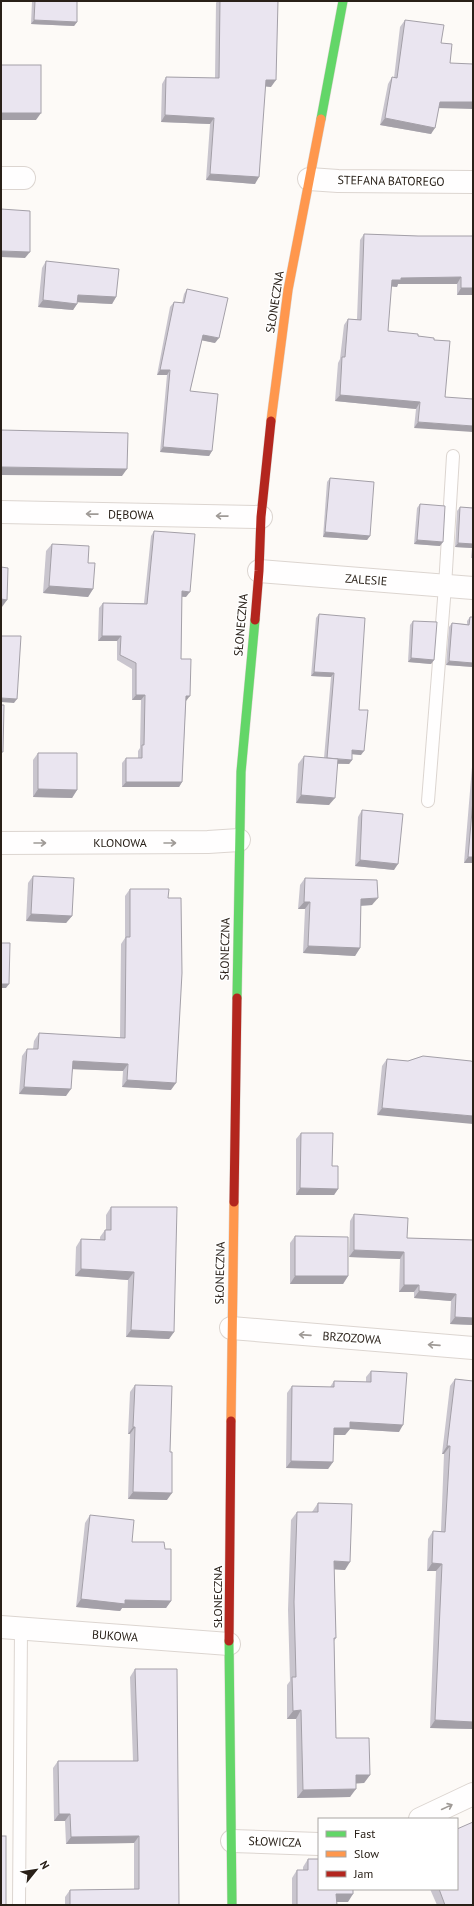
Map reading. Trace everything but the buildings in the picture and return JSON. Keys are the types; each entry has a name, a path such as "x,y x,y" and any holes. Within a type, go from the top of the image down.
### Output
{"street":[{"name":"SŁONECZNA","path":"232,1905 229,1644 231,1328 241,772 259,571 261,517 280,344 288,290 343,1"},
{"path":"1,178 24,178"},
{"name":"STEFANA BATOREGO","path":"309,179 338,181 473,182"},
{"name":"DĘBOWA","path":"1,512 261,517"},
{"name":"ZALESIE","path":"259,571 473,588"},
{"name":"KLONOWA","path":"1,843 208,842 239,840"},
{"name":"BRZOZOWA","path":"231,1328 473,1348"},
{"name":"BUKOWA","path":"11,1628 229,1644"},
{"path":"422,1818 473,1794"},
{"name":"SŁOWICZA","path":"232,1841 318,1844"}],"lane":[{"path":"428,801 445,586 453,456"},
{"path":"11,1628 19,1905"}],"traffic: fast":[{"path":"321,119 343,1"},
{"path":"237,998 241,772 255,620"},
{"path":"229,1641 232,1905"}],"traffic: slow":[{"path":"271,421 288,290 321,119"},
{"path":"231,1421 234,1202"}],"traffic: jam":[{"path":"255,620 261,517 271,421"},
{"path":"234,1202 237,998"},
{"path":"229,1641 231,1421"}]}
